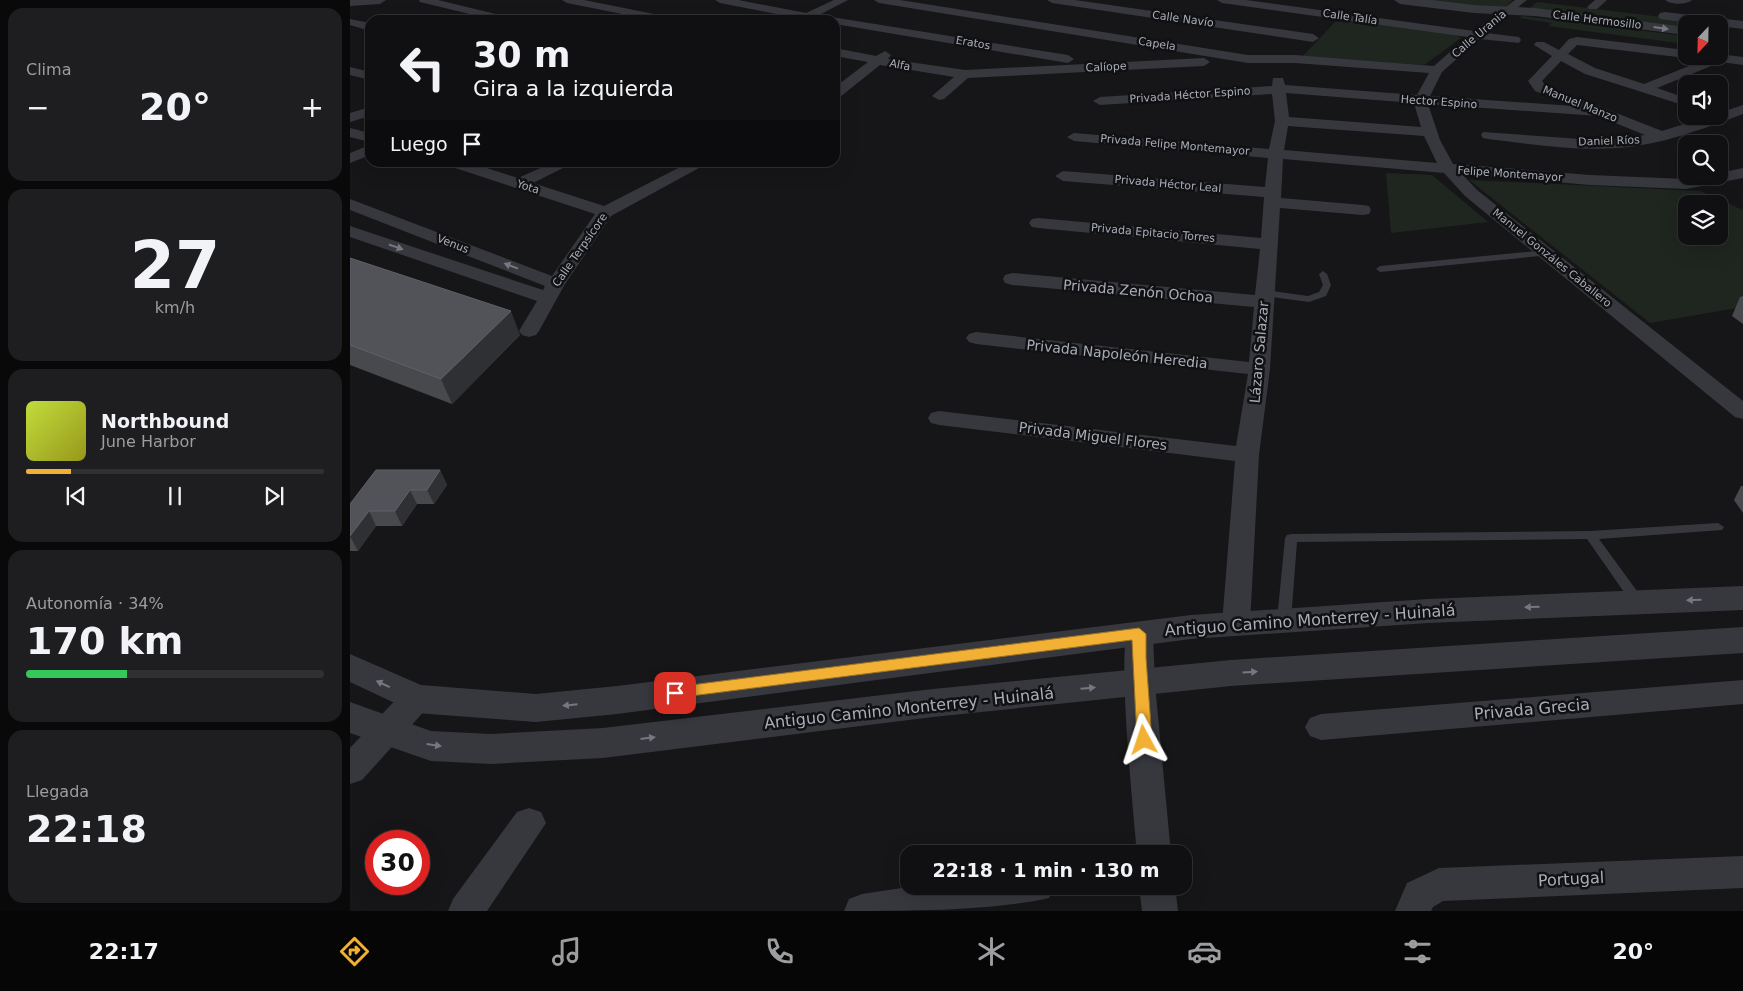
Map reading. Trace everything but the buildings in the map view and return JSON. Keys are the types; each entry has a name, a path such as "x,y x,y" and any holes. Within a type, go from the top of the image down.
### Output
{"street":[{"path":"350,2 380,0"},
{"path":"424,0 487,15"},
{"path":"567,0 644,15"},
{"path":"720,0 748,2 791,15"},
{"path":"808,15 843,0"},
{"name":"Capela","path":"879,0 1248,59 1295,59 1437,70"},
{"name":"Calle Navío","path":"1052,0 1313,38"},
{"name":"Calle Talía","path":"1222,0 1515,40"},
{"name":"Calle Hermosillo","path":"1400,0 1474,9 1508,10 1678,30"},
{"name":"Calle Urania","path":"1437,70 1477,34 1522,0"},
{"name":"Calle Hermosillo","path":"1535,0 1598,4 1678,22"},
{"path":"1670,0 1688,0"},
{"path":"840,90 876,60 917,34 976,4"},
{"path":"1295,59 1334,15"},
{"path":"350,22 365,26"},
{"name":"Eratos","path":"840,22 1110,67"},
{"name":"Calle Hermosillo","path":"1728,29 1743,26"},
{"name":"Calle Hermosillo","path":"1728,34 1743,39"},
{"path":"1560,56 1573,42 1578,41 1678,53"},
{"path":"1540,45 1590,70 1678,99"},
{"name":"Alfa","path":"840,53 965,74"},
{"name":"Manuel Manzo","path":"1560,56 1538,76 1535,81 1536,85 1598,112 1661,136"},
{"name":"Calíope","path":"965,74 1248,59"},
{"path":"1728,60 1743,61"},
{"path":"1646,88 1698,65"},
{"path":"1728,65 1743,70"},
{"path":"1420,101 1437,70"},
{"path":"350,71 365,75"},
{"path":"939,96 965,74"},
{"name":"Hector Espino","path":"1279,85 1420,101 1598,112"},
{"name":"Privada Héctor Espino","path":"1100,101 1279,85"},
{"name":"Lázaro Salazar","path":"1236,624 1248,455 1258,369 1276,154 1282,121 1279,85"},
{"name":"Manuel Gonzáles Caballero","path":"1420,101 1429,132 1447,170 1471,194 1743,412"},
{"name":"Daniel Ríos","path":"1728,114 1743,109"},
{"path":"350,118 365,113"},
{"path":"1728,117 1743,122"},
{"path":"1282,121 1429,132"},
{"name":"Daniel Ríos","path":"1488,135 1604,143 1636,141 1661,136 1693,125"},
{"path":"350,132 365,136"},
{"name":"Privada Felipe Montemayor","path":"1074,137 1276,154"},
{"path":"350,158 365,152"},
{"name":"Felipe Montemayor","path":"1276,154 1447,170 1686,184 1743,173"},
{"name":"Yota","path":"466,167 605,212"},
{"path":"519,184 557,167"},
{"name":"Calle Terpsícore","path":"529,330 552,291 605,212 693,167"},
{"name":"Privada Héctor Leal","path":"1062,176 1273,198 1363,210"},
{"name":"Venus","path":"350,204 552,291"},
{"name":"Privada Epitacio Torres","path":"1038,223 1268,244"},
{"name":"Venus","path":"350,231 552,291"},
{"name":"Privada Zenón Ochoa","path":"1012,279 1264,298"},
{"name":"Privada Napoleón Heredia","path":"976,338 1258,369"},
{"name":"Privada Miguel Flores","path":"940,418 1248,455"},
{"name":"Antiguo Camino Monterrey - Huinalá","path":"350,667 416,699 536,708 617,700 1139,634 1236,624 1428,611 1638,602 1737,605"},
{"path":"1139,634 1140,684 1153,845"},
{"name":"Antiguo Camino Monterrey - Huinalá","path":"350,717 387,732 431,746 491,750 603,743 933,703 1140,684 1231,673 1743,640"},
{"name":"Privada Grecia","path":"1321,727 1743,692"},
{"path":"350,770 416,699"},
{"path":"603,743 593,734 594,723 599,713 617,700"},
{"path":"466,911 529,823"},
{"name":"Portugal","path":"1413,911 1420,895 1439,886 1743,872"},
{"path":"862,911 973,895"},
{"path":"1158,895 1160,911"}],"lane":[{"path":"1380,269 1546,253"},
{"path":"1264,298 1309,299 1323,294 1327,286 1323,274"},
{"path":"1284,620 1291,538 1590,535 1718,527"},
{"path":"1590,535 1638,602"}],"shaded area":[{"path":"1412,0 1513,0 1504,8"},
{"path":"1537,2 1678,19 1678,28 1528,10"},
{"path":"1522,16 1678,35 1678,43 1548,26 1552,23 1520,18"},
{"path":"1342,20 1455,35 1461,38 1424,65 1303,56 1335,22"},
{"path":"1386,173 1432,175 1488,222 1391,233"},
{"path":"1469,180 1700,191 1709,195 1678,195 1678,245 1728,245 1728,203 1743,210 1743,307 1650,323"}],"route":[{"path":"675,693 1139,634 1144,740"}]}
